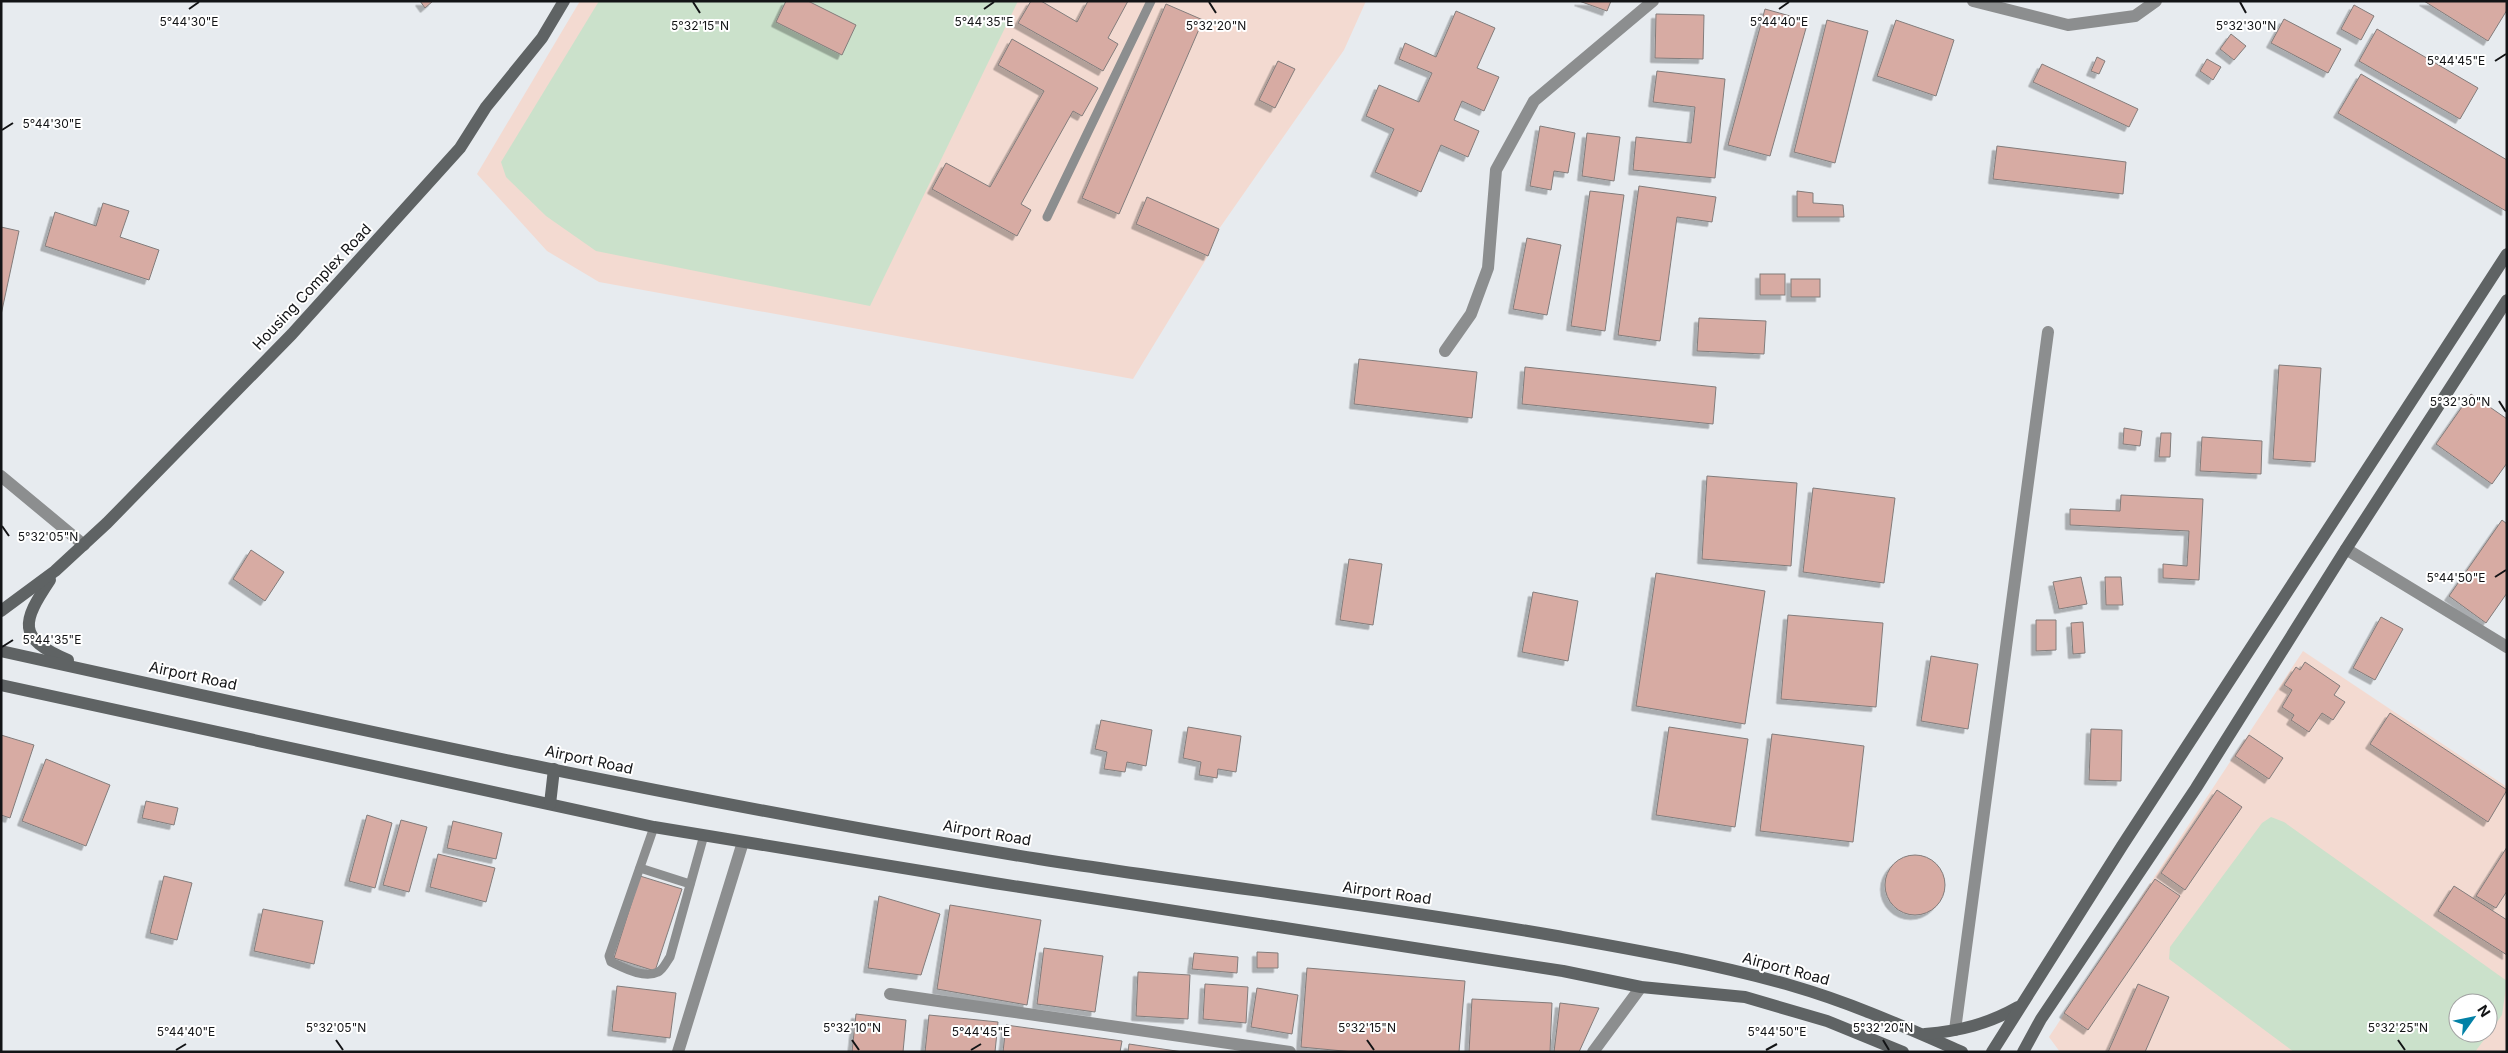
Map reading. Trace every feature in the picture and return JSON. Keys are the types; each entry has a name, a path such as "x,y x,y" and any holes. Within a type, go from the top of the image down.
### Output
{"main road":[{"name":"Housing Complex Road","path":"1,611 55,571 84,545 292,334 417,198 460,148 486,108 542,38 564,1"},
{"path":"1992,1052 2507,254"},
{"path":"2023,1052 2041,1019 2196,788 2346,549 2507,300"},
{"name":"Housing Complex Road","path":"55,571 34,603 29,615 28,627 34,640 45,650 93,672"},
{"name":"Airport Road","path":"1,652 668,792 1035,858 1262,893 1465,920 1612,946 1792,986 1854,1006 1962,1052"},
{"path":"1,685 550,804 743,842 1563,971 1641,987 1746,997 1827,1021 1903,1052"},
{"path":"550,804 554,769"},
{"path":"1922,1034 1956,1030 1994,1020 2020,1006"},
{"path":"2034,1052 2035,1037 2041,1019"}],"street":[{"path":"1445,351 1471,314 1488,268 1496,170 1534,101 1653,1"},
{"path":"1973,1 2068,25 2135,16 2156,1"},
{"path":"1956,1030 2048,332"},
{"path":"1,476 84,545"},
{"path":"2346,549 2507,647"},
{"path":"678,1052 743,842"},
{"path":"1593,1052 1641,987"},
{"path":"890,994 1290,1052"}],"lane":[{"path":"1047,217 1151,1"},
{"path":"654,826 610,956 611,962 626,969 648,975 660,972 670,957 704,835"},
{"path":"640,868 690,884"}],"shaded area":[{"path":"580,1 1366,1 1344,50 1219,229 1208,256 1133,379 599,282 547,251 477,174"},
{"path":"2303,651 2507,787 2507,1052 2060,1052 2049,1037"}],"green space":[{"path":"599,1 1018,1 870,306 596,251 546,216 506,177 501,162"},
{"path":"2271,817 2284,822 2507,981 2502,1015 2498,1020 2498,993 2448,993 2448,1043 2482,1043 2475,1052 2294,1052 2169,959 2170,947 2262,823"}],"building":[{"path":"420,1 433,1 425,8"},
{"path":"786,1 808,1 856,25 842,55 776,22"},
{"path":"1031,1 1041,1 1077,22 1088,1 1128,1 1108,38 1118,44 1103,71 1018,23"},
{"path":"1579,1 1611,1 1607,11"},
{"path":"2424,1 2507,1 2507,10 2488,41"},
{"path":"1166,4 1203,20 1119,214 1082,198"},
{"path":"2354,5 2374,16 2361,40 2341,29"},
{"path":"1765,9 1808,21 1770,156 1728,145"},
{"path":"1456,11 1495,28 1477,68 1499,77 1484,111 1462,101 1454,120 1479,131 1468,157 1441,145 1421,192 1375,172 1394,129 1366,116 1379,85 1419,102 1432,73 1399,59 1405,43 1436,57"},
{"path":"1656,14 1704,15 1703,59 1655,58"},
{"path":"2284,19 2341,49 2328,73 2271,43"},
{"path":"1827,20 1868,31 1835,163 1794,152"},
{"path":"1896,20 1954,40 1936,96 1877,76"},
{"path":"2377,29 2478,88 2460,119 2359,61"},
{"path":"2231,34 2246,46 2234,60 2220,49"},
{"path":"1012,39 1098,88 1082,116 1073,111 1021,204 1031,210 1017,236 932,189 946,163 990,187 1044,91 998,65"},
{"path":"2097,57 2105,61 2099,74 2091,71"},
{"path":"2207,59 2221,67 2213,80 2200,71"},
{"path":"1278,61 1295,69 1275,108 1259,100"},
{"path":"2042,64 2138,109 2129,127 2033,82"},
{"path":"1657,71 1725,79 1715,178 1633,170 1636,137 1691,143 1695,107 1653,102"},
{"path":"2361,74 2507,160 2506,211 2338,113"},
{"path":"1540,126 1575,133 1568,173 1554,171 1551,190 1530,186"},
{"path":"1587,133 1620,137 1614,181 1582,176"},
{"path":"1997,146 2126,162 2123,194 1993,179"},
{"path":"1639,186 1716,197 1712,222 1677,217 1660,341 1618,335"},
{"path":"1590,191 1624,195 1605,331 1571,326"},
{"path":"1797,191 1813,193 1813,203 1843,205 1844,217 1797,217"},
{"path":"1147,197 1219,229 1208,256 1136,224"},
{"path":"103,203 129,211 120,237 159,250 149,280 45,246 55,212 96,226"},
{"path":"1,227 19,231 1,315"},
{"path":"1527,238 1561,245 1547,315 1513,309"},
{"path":"1760,274 1785,274 1785,295 1760,295"},
{"path":"1791,279 1820,279 1820,297 1791,297"},
{"path":"1699,318 1766,321 1764,354 1697,351"},
{"path":"1359,359 1477,372 1472,418 1354,404"},
{"path":"2279,365 2321,368 2315,462 2273,459"},
{"path":"1525,367 1716,387 1713,424 1522,404"},
{"path":"2471,394 2507,419 2507,463 2492,484 2436,444"},
{"path":"2124,428 2142,431 2140,446 2123,444"},
{"path":"2161,433 2171,433 2170,457 2159,457"},
{"path":"2202,437 2262,441 2261,474 2200,471"},
{"path":"1707,476 1797,483 1791,566 1702,559"},
{"path":"1813,488 1895,498 1884,583 1803,572"},
{"path":"2121,495 2203,499 2199,580 2163,578 2163,564 2187,566 2189,531 2070,525 2070,509 2120,511"},
{"path":"2502,520 2507,524 2507,593 2486,623 2449,596"},
{"path":"251,550 284,572 265,601 233,579"},
{"path":"1349,559 1382,564 1373,625 1340,620"},
{"path":"1656,573 1765,591 1745,724 1636,706"},
{"path":"2081,577 2087,604 2059,609 2053,582"},
{"path":"2105,577 2121,577 2123,605 2106,605"},
{"path":"1533,592 1578,601 1568,661 1522,652"},
{"path":"1788,615 1883,623 1876,707 1781,699"},
{"path":"2381,617 2403,629 2375,680 2353,668"},
{"path":"2036,620 2056,620 2056,650 2036,651"},
{"path":"2083,622 2085,653 2073,654 2071,623"},
{"path":"1931,656 1978,664 1968,729 1921,721"},
{"path":"2305,662 2340,686 2334,695 2345,702 2333,720 2322,713 2309,732 2291,720 2294,715 2282,707 2292,690 2284,685 2296,667 2300,670"},
{"path":"2390,713 2507,790 2488,822 2370,744"},
{"path":"1101,720 1152,730 1146,766 1127,762 1125,772 1104,769 1107,752 1095,749"},
{"path":"1188,727 1241,736 1236,772 1218,769 1217,778 1199,775 1201,762 1183,758"},
{"path":"1669,727 1748,739 1735,827 1656,815"},
{"path":"2091,729 2122,730 2121,781 2089,780"},
{"path":"1772,734 1864,746 1853,842 1760,831"},
{"path":"1,735 34,745 10,818 1,815"},
{"path":"2249,735 2283,758 2269,779 2235,756"},
{"path":"46,759 110,785 86,846 22,821"},
{"path":"2217,790 2242,807 2185,890 2161,873"},
{"path":"146,801 178,808 174,825 142,818"},
{"path":"367,815 392,823 375,888 349,881"},
{"path":"401,820 427,827 409,892 383,885"},
{"path":"453,821 502,833 496,859 447,848"},
{"path":"2507,847 2507,891 2496,908 2476,896"},
{"path":"438,854 495,868 486,902 430,887"},
{"path":"1915,855 1932,860 1940,868 1945,885 1940,902 1932,910 1915,915 1898,910 1890,902 1885,885 1890,868 1898,860"},
{"path":"164,876 192,883 177,940 150,933"},
{"path":"640,876 682,889 655,971 614,958"},
{"path":"2155,879 2180,896 2088,1030 2064,1013"},
{"path":"2454,886 2507,920 2507,955 2438,911"},
{"path":"879,896 940,914 921,975 868,968"},
{"path":"950,905 1041,920 1027,1005 937,989"},
{"path":"263,909 323,921 314,964 254,951"},
{"path":"1044,948 1103,956 1095,1012 1037,1004"},
{"path":"1257,952 1278,953 1278,968 1257,968"},
{"path":"1194,953 1238,957 1237,973 1192,969"},
{"path":"1307,968 1465,981 1459,1052 1354,1052 1301,1047"},
{"path":"1138,972 1190,975 1188,1019 1136,1016"},
{"path":"1205,984 1248,987 1246,1023 1203,1019"},
{"path":"2138,984 2169,997 2145,1052 2108,1052"},
{"path":"617,986 676,993 670,1038 612,1031"},
{"path":"1257,988 1298,995 1292,1034 1251,1027"},
{"path":"1472,999 1552,1003 1550,1052 1469,1052"},
{"path":"1560,1003 1599,1008 1579,1052 1554,1052"},
{"path":"856,1014 906,1020 903,1052 852,1052"},
{"path":"929,1015 998,1022 995,1052 925,1052"},
{"path":"1006,1025 1122,1041 1120,1052 1003,1052"},
{"path":"1129,1044 1183,1052 1128,1052"}]}
